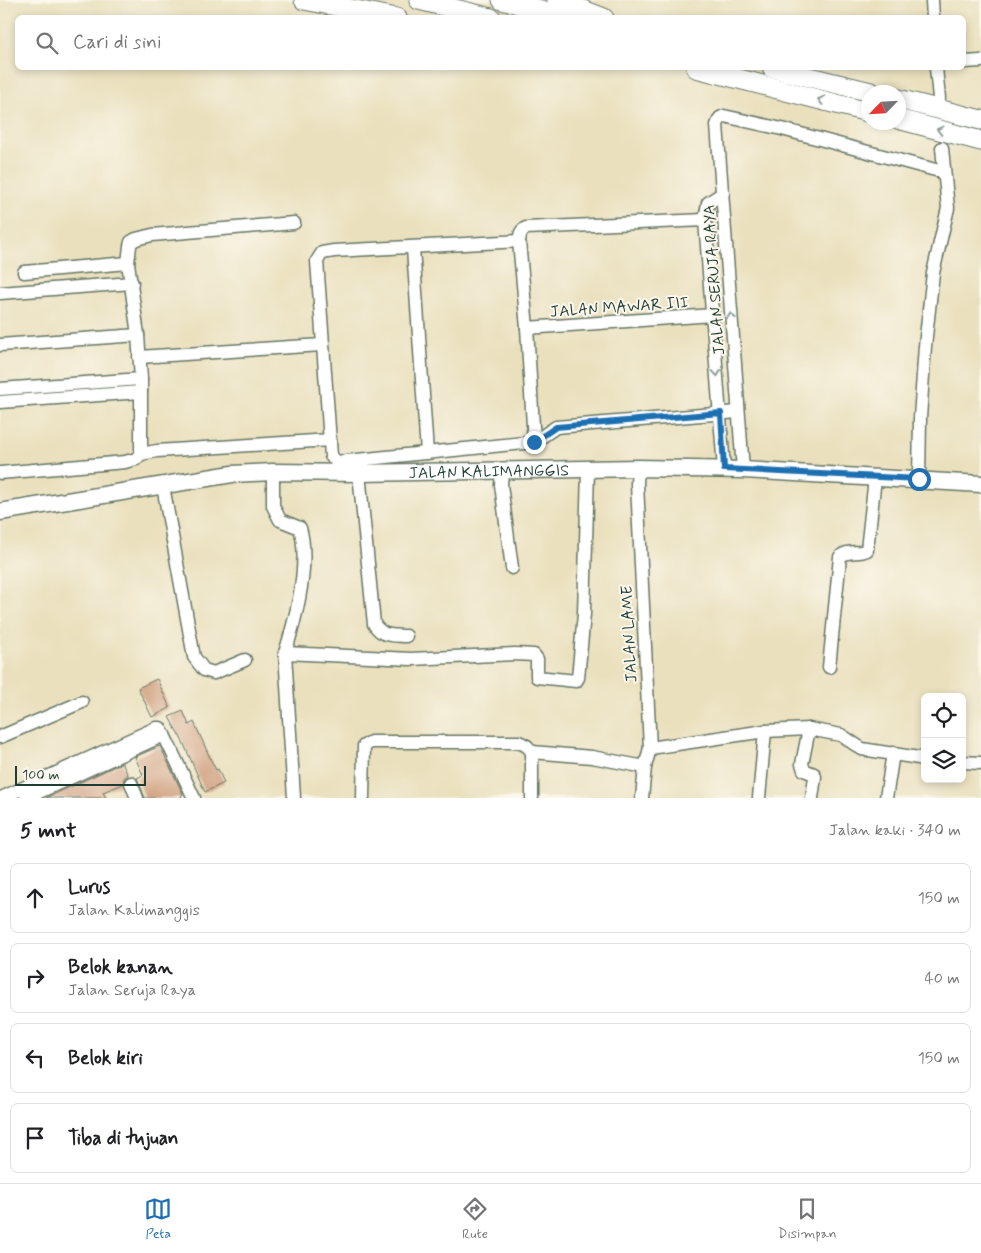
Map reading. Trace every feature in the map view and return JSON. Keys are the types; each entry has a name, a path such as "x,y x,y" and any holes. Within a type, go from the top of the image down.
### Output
{"highway":[{"path":"304,0 382,15"},
{"path":"419,0 479,15"},
{"path":"502,0 560,15"},
{"path":"557,0 596,15"},
{"path":"704,70 861,110"},
{"path":"780,70 861,89"},
{"path":"906,101 981,120"},
{"path":"906,122 981,141"}],"main road":[{"name":"JALAN KALIMANGGIS","path":"0,512 232,474 273,472 359,473 638,468 724,469 981,484"}],"street":[{"path":"932,0 933,15"},
{"path":"966,62 981,61"},
{"path":"936,70 939,98"},
{"path":"724,193 717,125 720,118 724,116 782,129 943,172"},
{"path":"919,479 920,418 925,346 933,273 948,208 942,148"},
{"name":"JALAN SERUJA RAYA","path":"724,469 705,220 708,203 724,193 743,470"},
{"path":"534,442 520,234 526,228 705,220"},
{"path":"0,473 116,463 136,459 140,454 141,379 138,335 128,263 130,246 133,240 152,234 294,223"},
{"path":"519,241 322,253 317,261 322,345 331,456 337,462 534,442 556,427 738,412"},
{"path":"413,248 427,453"},
{"path":"709,259 727,256"},
{"path":"24,272 128,263"},
{"path":"0,293 132,283"},
{"name":"JALAN MAWAR III","path":"527,328 713,315"},
{"path":"0,345 138,335"},
{"path":"139,357 322,345"},
{"path":"1,396 141,379"},
{"path":"1,396 141,392"},
{"path":"140,454 157,451 330,440"},
{"name":"JALAN LAME","path":"638,468 637,494 650,748 645,767 642,798"},
{"path":"285,653 411,659 515,654 534,655 538,659 537,677 577,681 584,614 588,470"},
{"path":"502,471 501,485 512,568"},
{"path":"273,472 274,506 280,520 300,528 303,539 304,566 291,633 285,653 294,798"},
{"path":"359,473 374,624 384,634 406,636"},
{"path":"829,667 840,557 845,552 863,552 867,550 875,478"},
{"path":"163,486 194,657 204,670 214,673 245,660"},
{"path":"0,737 82,702"},
{"path":"3,794 156,728 160,728 194,798"},
{"path":"650,748 765,731 809,729 841,735 862,749 921,758"},
{"path":"809,729 802,764 804,770 814,774 816,777 812,798"},
{"path":"759,798 765,731"},
{"path":"26,798 164,735"},
{"path":"363,798 364,746 371,742 519,742 527,746 532,752 532,798"},
{"path":"532,752 592,757 645,767"},
{"path":"886,798 893,753"},
{"path":"966,762 981,763"},
{"path":"131,783 137,798"}],"building":[{"path":"157,679 170,708 152,717 138,688"},
{"path":"183,711 189,725 194,722 211,760 216,770 218,769 224,783 205,792 183,742 169,717"},
{"path":"160,746 183,794 182,798 145,798 137,778 143,775 135,757"},
{"path":"122,763 128,775 124,778 123,784 103,792 106,798 46,798"}],"route":[{"path":"534,442 556,427 721,413 724,469 919,479"}]}
